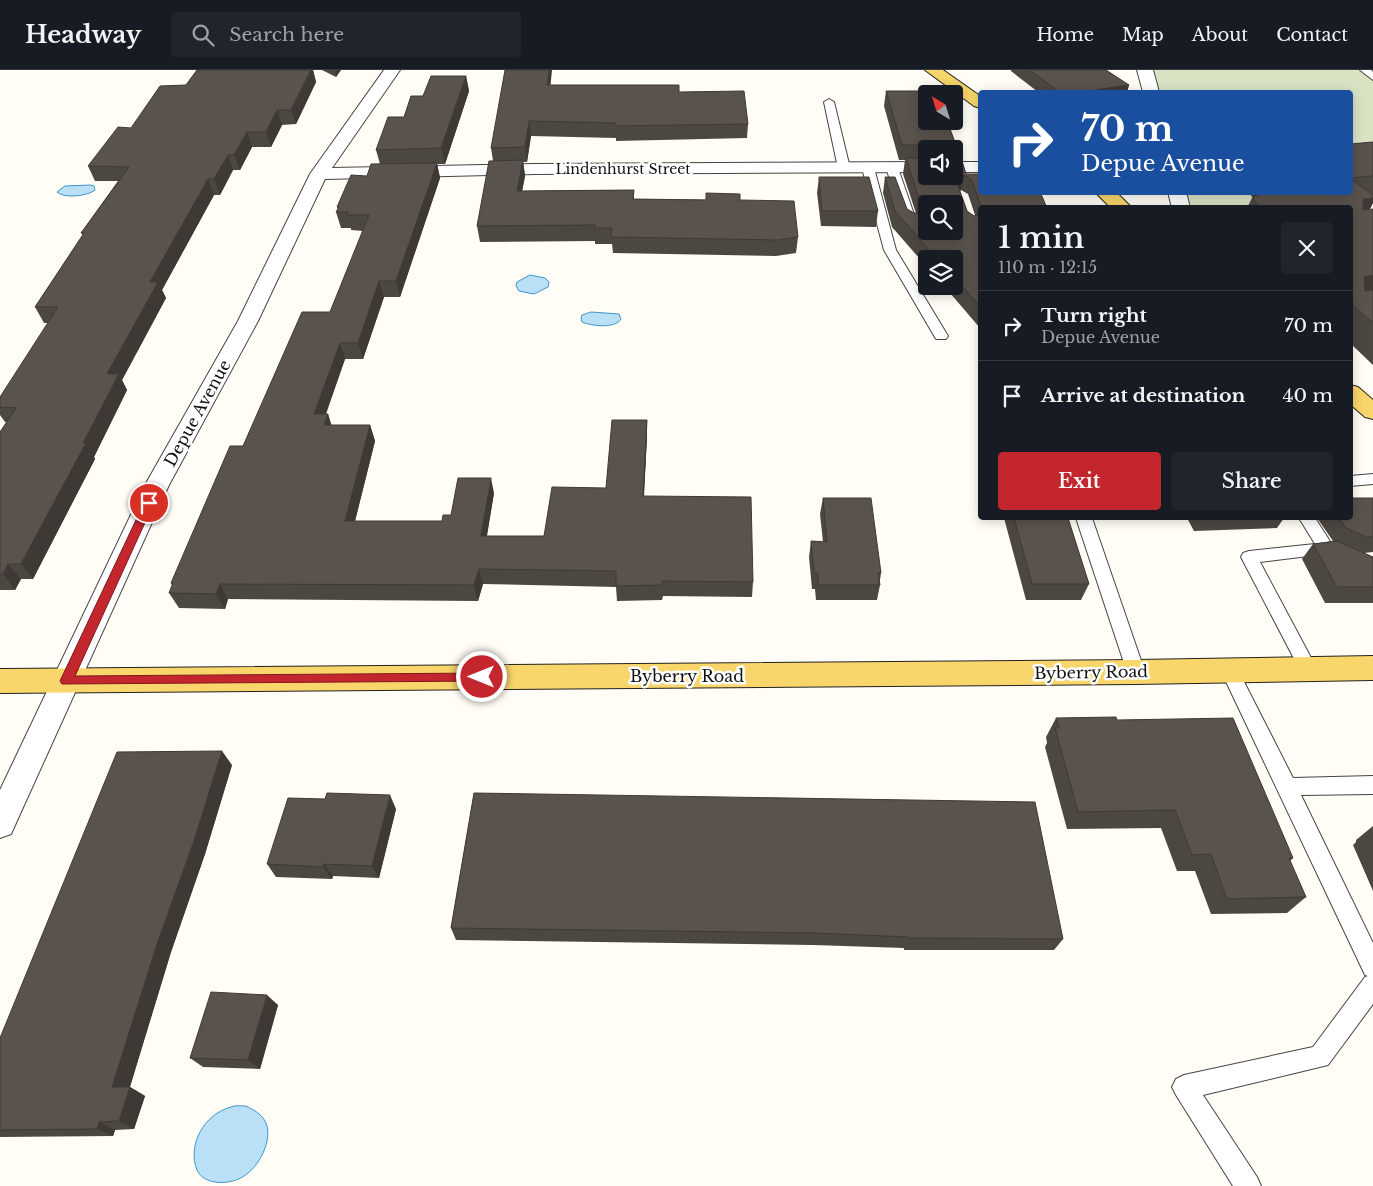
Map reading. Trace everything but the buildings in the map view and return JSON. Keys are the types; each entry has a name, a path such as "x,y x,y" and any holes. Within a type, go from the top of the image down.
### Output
{"main road":[{"path":"932,70 978,102"},
{"path":"1108,195 1119,205"},
{"name":"Byberry Road","path":"0,681 1136,672 1373,668"}],"street":[{"name":"Depue Avenue","path":"0,824 157,485 248,321 319,174 392,70"},
{"path":"1145,70 1150,90"},
{"path":"963,167 978,166"},
{"name":"Lindenhurst Street","path":"319,174 535,169 918,167"}],"lane":[{"path":"1365,70 1373,77"},
{"path":"829,102 844,168"},
{"path":"868,168 890,250 941,336"},
{"path":"892,168 911,224 918,224"},
{"path":"1353,481 1373,478"},
{"path":"1085,520 1136,672"},
{"path":"1308,669 1249,557 1334,553 1309,520"},
{"path":"1230,671 1373,967"},
{"path":"1287,787 1373,785"},
{"path":"1248,1186 1184,1087 1320,1057 1373,985"}],"green space":[{"path":"1145,70 1373,70 1373,200 1316,205 1189,205 1186,195 1353,195 1353,90 1152,90"}],"water":[{"path":"65,186 94,186 95,190 82,195 70,196 57,192"},
{"path":"530,275 545,278 549,282 548,287 534,294 519,291 516,286 517,282"},
{"path":"591,312 619,314 621,319 609,325 591,325 582,322 582,315"},
{"path":"234,1106 246,1106 260,1115 266,1123 268,1137 263,1153 250,1172 239,1179 218,1182 205,1179 197,1170 194,1160 196,1141 200,1132 213,1116 221,1111"}],"route":[{"path":"149,503 66,681 482,677"}]}
